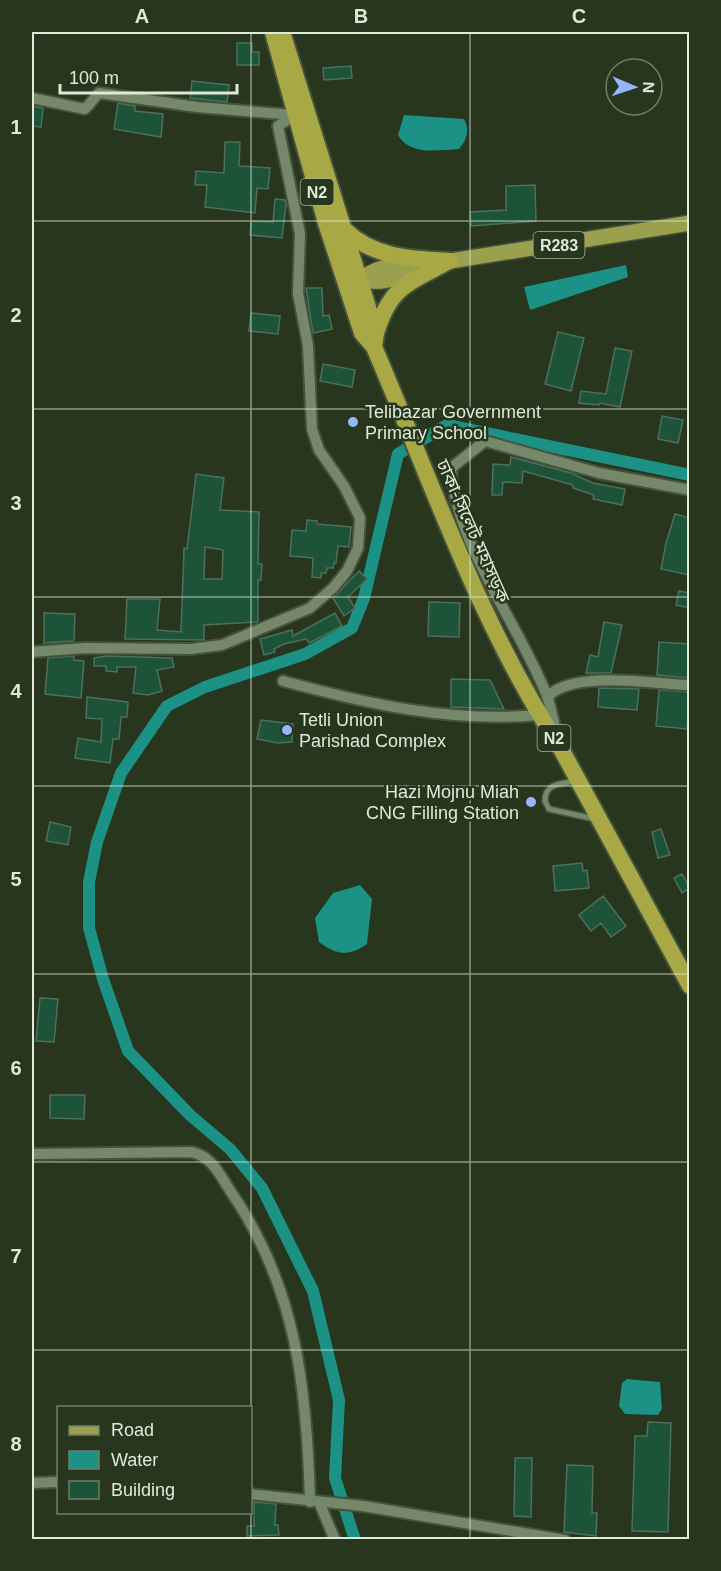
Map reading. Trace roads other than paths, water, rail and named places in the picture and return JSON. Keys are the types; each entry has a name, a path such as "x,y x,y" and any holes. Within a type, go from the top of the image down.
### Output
{"highway":[{"name":"ঢাকা-সিলেট মহাসড়ক","path":"273,32 295,115 362,333 375,340 384,371 479,597 539,715 560,747 690,986"},
{"path":"282,32 344,230 375,340"},
{"name":"R283","path":"344,230 355,241 378,251 401,257 450,261"},
{"name":"R283","path":"375,340 384,307 394,293 450,261"}],"main road":[{"name":"R283","path":"359,281 368,283 417,273 429,266 450,261 690,223"},
{"path":"340,266 359,281 349,296"}],"street":[{"path":"32,98 85,110 99,93 197,107 295,115"},
{"path":"32,652 85,648 191,649 222,645 310,608 333,588 351,563 358,548 360,518 344,486 319,450 312,429 308,346 298,293 300,234 278,126 295,115"},
{"path":"560,747 547,697 470,537 452,493 451,468 485,441 588,470 690,490"},
{"path":"283,681 357,702 425,714 495,719 539,715"},
{"path":"547,697 555,688 582,681 686,685"},
{"path":"32,1154 191,1152 202,1154 210,1161 240,1205 258,1239 292,1327 304,1385 319,1502 335,1539"},
{"path":"32,1482 57,1482"},
{"path":"252,1494 363,1506 565,1539"}],"lane":[{"path":"577,780 550,786 546,789 544,801 549,809 563,814 598,819"}],"water":[{"path":"404,115 464,119 467,127 466,138 459,149 434,151 417,149 403,142 398,135"},
{"path":"626,265 628,277 530,310 524,287"},
{"path":"360,885 372,899 367,944 348,953 331,950 319,942 315,918 333,893"},
{"path":"627,1379 660,1382 662,1409 658,1415 625,1414 619,1406 622,1383"}],"waterway":[{"path":"355,1540 335,1478 339,1400 313,1291 262,1188 230,1149 190,1115 128,1051 103,979 89,928 89,882 97,842 121,773 167,706 205,687 305,654 352,628 364,598 398,454 447,425 690,475"}],"place":[{"name":"Telibazar Government Primary School","path":"353,422"},
{"name":"Tetli Union Parishad Complex","path":"287,730"},
{"name":"Hazi Mojnu Miah CNG Filling Station","path":"531,802"}]}
